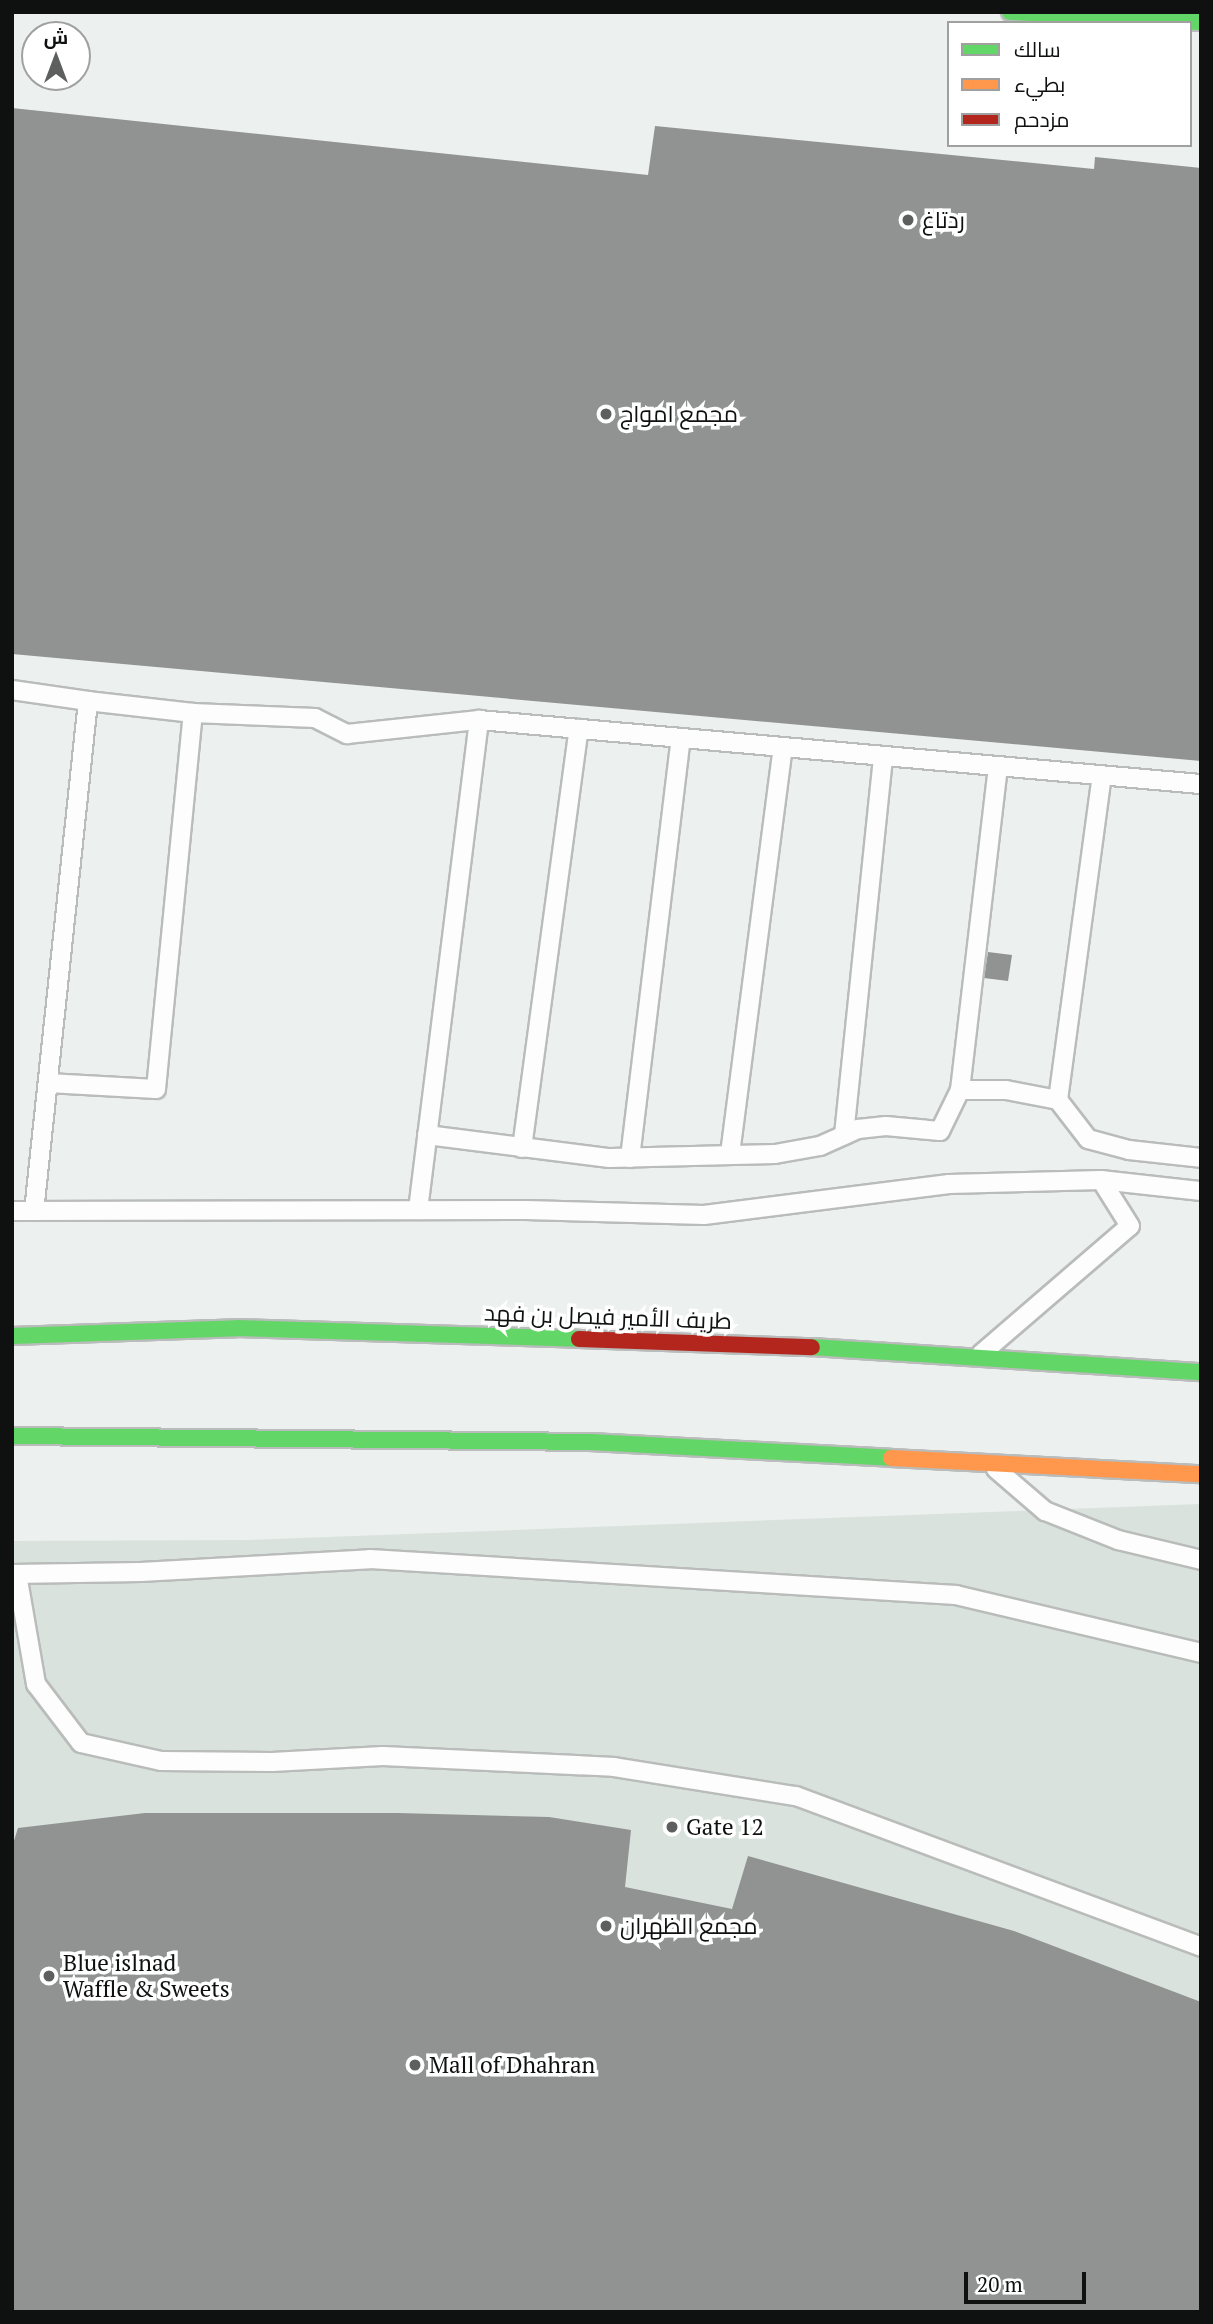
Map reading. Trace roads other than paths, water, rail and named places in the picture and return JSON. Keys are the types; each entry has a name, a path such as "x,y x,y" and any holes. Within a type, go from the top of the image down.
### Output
{"main road":[{"path":"1010,12 1182,21"},
{"name":"طريف الأمير فيصل بن فهد","path":"12,1336 237,1328 820,1347 1201,1372"},
{"path":"12,1436 590,1441 1201,1474"}],"lane":[{"path":"12,690 193,713 315,718 347,734 479,720 1201,784"},
{"path":"34,1210 88,701"},
{"path":"48,1083 156,1089 193,713"},
{"path":"418,1210 479,720"},
{"path":"522,1147 579,729"},
{"path":"630,1158 681,738"},
{"path":"730,1154 783,747"},
{"path":"844,1135 883,756"},
{"path":"427,1135 630,1158 775,1154 821,1146 858,1129 886,1126 940,1131 960,1090 998,766"},
{"path":"1058,1100 1102,776"},
{"path":"960,1090 1006,1090 1058,1100 1088,1139 1129,1150 1201,1158"},
{"path":"12,1211 418,1210 704,1215 949,1184 1101,1180 1201,1191"},
{"path":"976,1359 1130,1226 1101,1180"},
{"path":"988,1462 1045,1511 1118,1540 1201,1560"},
{"path":"1201,1653 956,1595 930,1593 370,1559 141,1572 15,1574 36,1684 80,1743 160,1761 272,1762 383,1756 614,1767 796,1797 1201,1947"}],"place":[{"name":"ردتاغ","path":"908,220"},
{"name":"مجمع امواج","path":"606,414"},
{"name":"Gate 12","path":"672,1827"},
{"name":"مجمع الظهران","path":"606,1926"},
{"name":"Blue islnad Waffle & Sweets","path":"49,1976"},
{"name":"Mall of Dhahran","path":"415,2065"}]}
